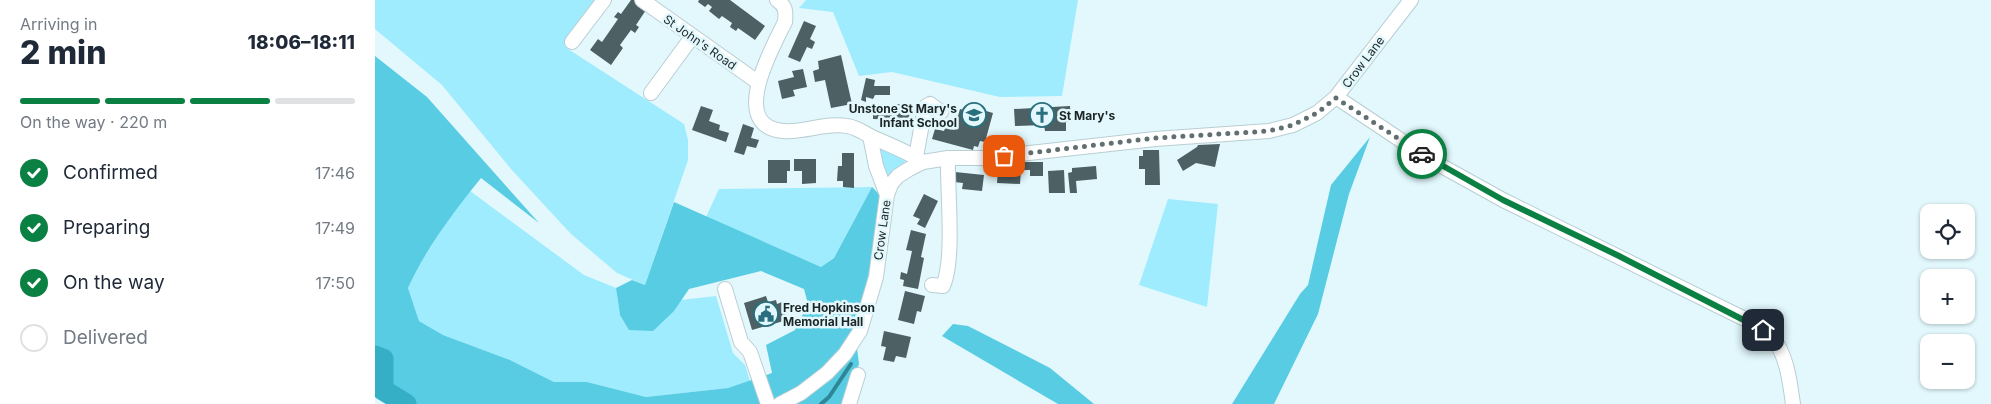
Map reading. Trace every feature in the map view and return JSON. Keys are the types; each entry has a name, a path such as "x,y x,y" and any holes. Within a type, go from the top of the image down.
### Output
{"street":[{"path":"572,42 604,0"},
{"name":"St John's Road","path":"642,0 759,83"},
{"path":"777,0 783,4 786,12 785,22 759,83 755,102 757,112 763,122 773,129 796,131 826,125 850,126 920,160 925,107 930,104 941,112"},
{"name":"Crow Lane","path":"780,404 801,393 827,373 845,354 860,331 876,277 887,196 891,184 897,176 920,160 985,158 1155,138 1269,131 1293,125 1317,113 1336,98 1411,0"},
{"path":"651,93 693,37"},
{"path":"1336,98 1429,159 1503,200 1755,324 1771,336 1780,351 1788,374 1793,404"},
{"path":"870,136 876,166 887,196"},
{"path":"932,285 943,286 947,271 949,234 948,158"},
{"path":"725,289 741,342 750,352 768,404"},
{"path":"849,404 858,375"}],"shaded area":[{"path":"375,0 595,0 573,33 568,49 684,124 688,140 688,160 645,285 617,273 571,234 511,169 442,85 375,29"},
{"path":"806,0 1078,0 1062,96 1000,97 892,72 859,76 833,12 799,8"},
{"path":"375,56 427,97 539,223 481,178 460,204 423,258 408,288 419,321 443,335 510,360 554,382 587,382 646,397 728,388 772,373 766,345 795,330 808,304 804,289 761,271 689,289 674,311 653,331 629,330 620,315 616,288 632,280 645,285 674,202 821,267 834,258 872,187 880,195 870,274 854,324 859,364 845,404 415,404 407,402 386,390 385,357 375,353"},
{"path":"1370,137 1349,194 1318,314 1274,404 1232,404 1300,294 1308,285 1331,185"},
{"path":"882,148 905,158 905,162 888,177 883,177 878,149"},
{"path":"872,187 834,258 821,267 706,217 719,189"},
{"path":"470,191 584,275 616,288 620,315 674,311 681,300 716,296 733,353 745,365 750,381 728,388 646,397 587,382 554,382 510,360 443,335 419,321 408,288 436,238"},
{"path":"1168,199 1218,204 1207,307 1139,285"},
{"path":"953,324 968,326 1050,368 1094,404 1058,404 942,336"},
{"path":"375,356 383,359 383,390 375,392"}],"building":[{"path":"631,0 638,0 648,7 636,25 639,27 635,33 631,30 620,45 623,48 611,65 590,50 598,39 602,42 618,19 614,17 618,12 621,14"},
{"path":"699,0 730,0 765,26 755,40 738,28 736,31 730,27 732,23 722,16 719,19 709,11 712,7 708,4 705,7 698,2"},
{"path":"804,21 816,26 810,39 815,42 812,49 807,47 800,62 788,57"},
{"path":"841,55 852,104 831,108 825,80 815,82 813,71 819,69 818,61"},
{"path":"803,69 807,87 793,90 795,96 782,99 778,81 794,77 792,71"},
{"path":"866,78 875,80 874,86 890,86 890,95 875,95 873,99 866,97 866,102 861,100"},
{"path":"873,104 885,104 885,108 896,108 896,104 910,105 909,120 873,119"},
{"path":"701,106 713,110 709,121 720,125 719,130 729,133 726,142 692,130"},
{"name":"St Mary's","path":"1070,106 1071,122 1066,122 1066,131 1045,131 1044,125 1015,126 1014,109"},
{"path":"960,109 978,114 979,109 993,113 985,142 980,141 978,147 974,146 973,150 932,139 935,129 944,131 945,128 954,130"},
{"path":"743,124 754,128 751,138 759,140 756,148 747,146 744,155 734,152"},
{"path":"1220,144 1215,167 1196,163 1183,171 1177,160 1198,145"},
{"path":"1143,150 1159,150 1160,185 1145,185 1145,169 1139,169 1139,156 1143,156"},
{"path":"842,153 854,153 854,188 843,187 843,181 837,181 838,166 842,166"},
{"path":"794,159 816,159 816,183 802,184 802,171 794,171"},
{"path":"768,160 790,160 790,171 787,171 787,183 768,183"},
{"path":"1022,162 1043,162 1043,176 1030,176 1030,170 1023,170"},
{"path":"1096,166 1097,179 1076,181 1077,193 1070,193 1068,173 1072,172 1072,168"},
{"path":"998,169 1021,170 1020,184 997,183"},
{"path":"1064,170 1065,193 1049,193 1048,171"},
{"path":"955,172 984,175 982,191 962,189 963,183 954,182"},
{"path":"924,194 938,201 925,228 917,224 920,219 913,216"},
{"path":"911,230 926,234 921,257 924,258 918,289 903,286 904,280 900,279 901,272 907,274 912,251 906,250"},
{"path":"905,291 925,296 921,312 917,311 914,324 898,320"},
{"name":"Fred Hopkinson Memorial Hall","path":"766,296 768,302 776,300 777,304 782,302 787,320 752,330 744,303"},
{"path":"884,331 911,337 906,358 896,356 894,362 883,360 886,347 881,346"}],"waterway":[{"path":"375,356 383,359 383,390 406,404"},
{"path":"821,404 829,397 851,364"}],"way so far":[{"path":"1004,156 1155,138 1269,131 1293,125 1317,113 1336,98 1422,154"}],"place":[{"name":"Unstone St Mary's Infant School","path":"974,115"},
{"name":"St Mary's","path":"1042,115"},
{"name":"Fred Hopkinson Memorial Hall","path":"766,314"}],"route":[{"path":"1422,154 1503,200 1585,239 1755,324 1763,330"}]}
